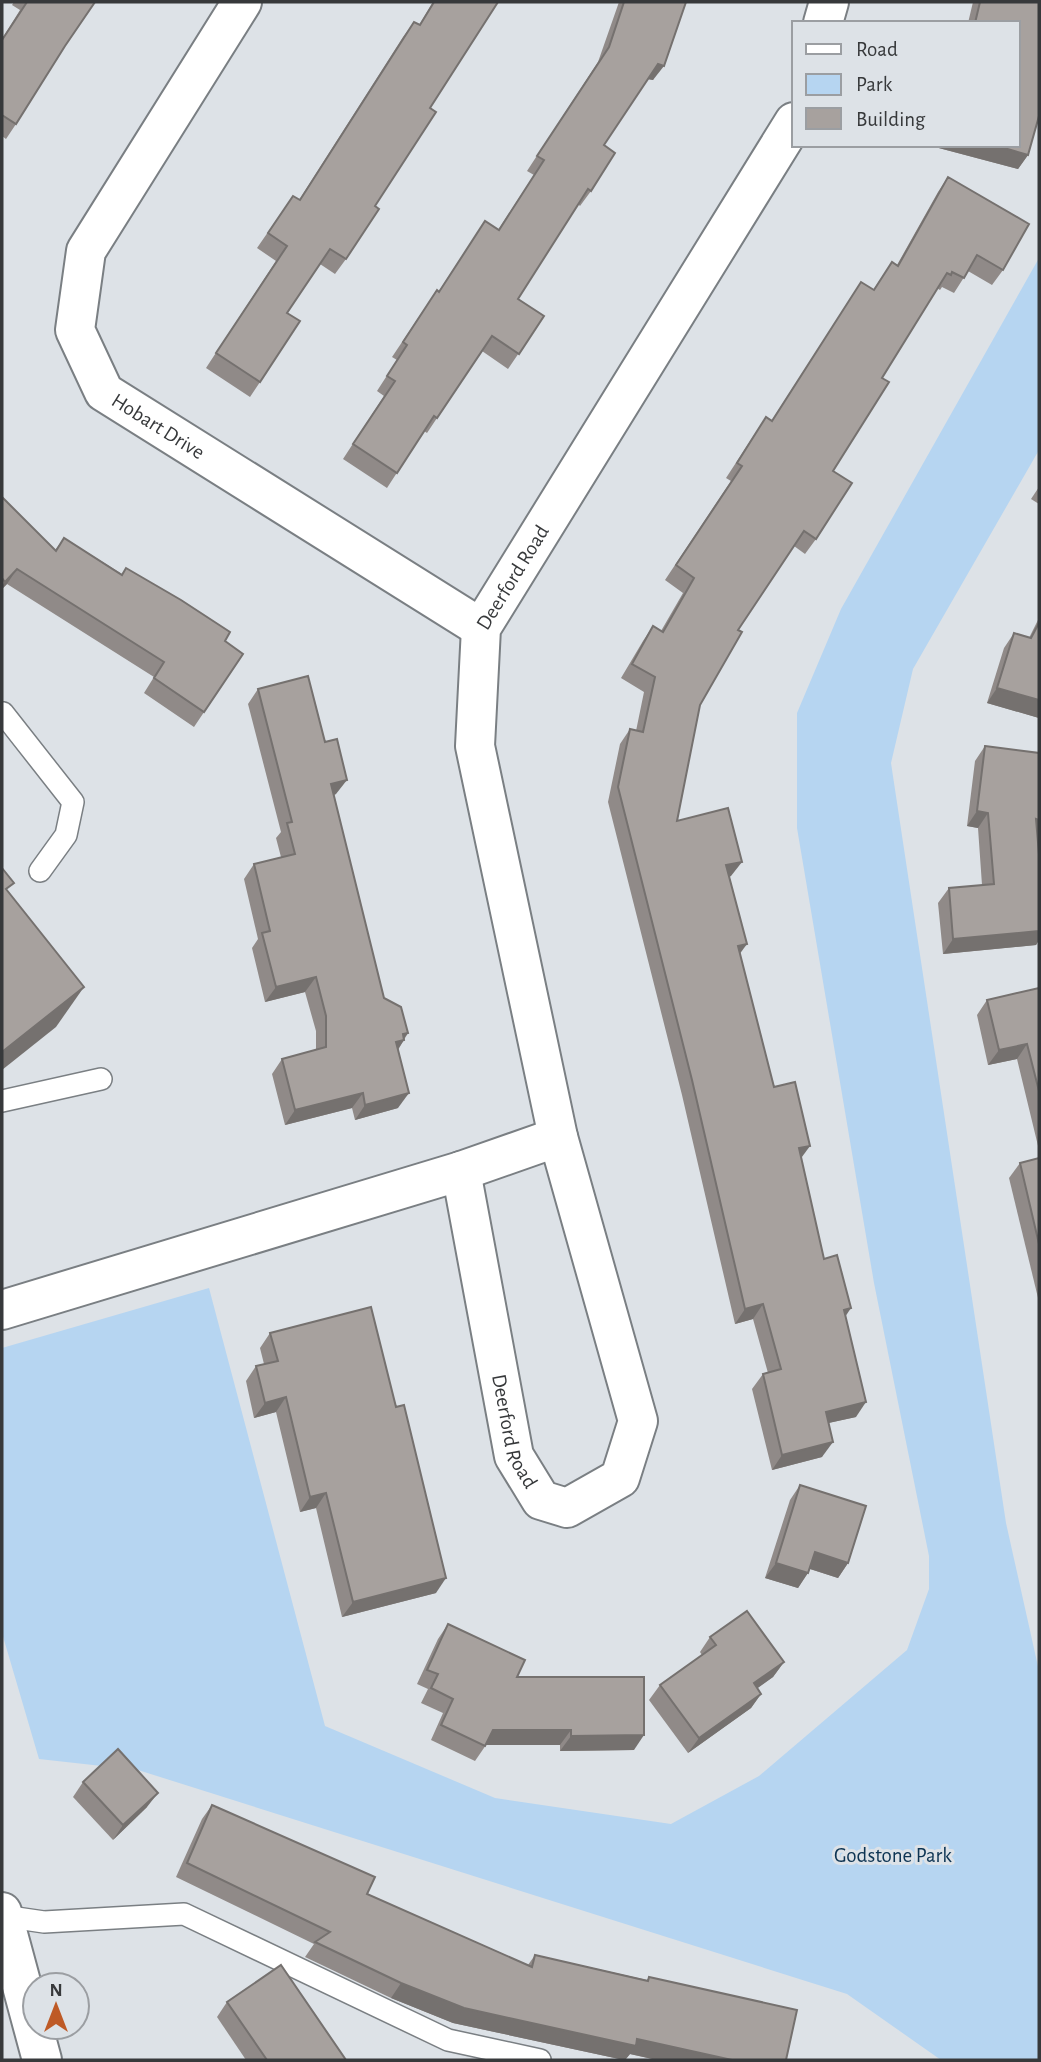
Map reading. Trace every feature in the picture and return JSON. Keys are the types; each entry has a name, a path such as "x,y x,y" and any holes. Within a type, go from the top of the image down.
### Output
{"street":[{"name":"Hobart Drive","path":"242,2 86,251 75,330 104,392 481,628"},
{"path":"824,21 829,2"},
{"name":"Deerford Road","path":"461,1171 514,1456 541,1500 567,1508 620,1478 638,1422 558,1137 475,746 481,628 792,125"},
{"path":"2,1310 461,1171 558,1137"},
{"path":"2,1914 42,2060"}],"lane":[{"path":"4,713 73,802 66,835 40,871"},
{"path":"2,1101 101,1079"},
{"path":"2,1914 44,1922 184,1914 448,2040 540,2060"}],"green space":[{"name":"Godstone Park","path":"1039,258 1039,450 913,669 891,763 1006,1523 1039,1671 1039,2060 941,2060 847,1994 138,1770 39,1759 2,1633 2,1348 209,1288 325,1726 495,1798 671,1824 759,1776 907,1650 929,1589 929,1556 874,1283 797,828 797,713 841,609"}],"building":[{"path":"27,2 95,2 16,124 2,115 2,40"},
{"path":"434,2 498,2 430,108 436,112 375,206 379,209 346,259 330,249 287,313 300,321 260,382 216,353 287,246 268,233 293,196 300,200 414,22 420,25"},
{"path":"624,2 686,2 664,66 658,64 604,145 615,153 591,191 588,189 518,299 544,316 519,354 492,336 397,473 353,444 395,381 387,376 407,345 403,342 437,290 439,292 485,221 499,230 544,160 537,156 609,47"},
{"path":"980,2 1039,2 1039,116 1028,155 1001,147 1020,147 1020,21 975,21"},
{"path":"948,177 1029,224 1003,270 977,255 964,278 952,272 951,275 947,273 882,378 889,382 833,471 852,483 816,539 804,531 738,630 742,632 700,705 677,821 728,808 742,862 726,865 747,944 738,946 774,1087 795,1082 810,1146 799,1148 824,1259 837,1255 851,1308 844,1310 866,1402 826,1412 833,1442 782,1455 763,1374 781,1369 763,1304 745,1309 692,1080 618,787 630,729 643,732 655,677 632,664 653,626 663,632 694,578 676,565 742,466 737,463 766,417 772,421 861,282 874,290 892,262 898,266"},
{"path":"2,497 56,551 64,538 122,575 126,568 230,632 225,641 243,654 204,712 154,678 164,662 17,569 5,582 2,578"},
{"path":"1039,623 1039,700 997,688 1014,633 1031,638"},
{"path":"308,676 325,742 337,739 347,780 331,784 384,998 401,1007 408,1033 403,1034 404,1040 396,1042 409,1093 365,1105 363,1093 295,1110 282,1059 326,1047 326,1016 316,977 276,987 262,933 270,931 254,864 295,854 287,823 292,822 258,689"},
{"path":"985,746 1039,753 1039,820 1036,819 1039,931 953,939 949,888 994,884 988,813 977,811"},
{"path":"2,868 14,883 6,889 84,987 2,1052"},
{"path":"1039,988 1039,1091 1027,1044 999,1050 987,1000"},
{"path":"1039,1158 1039,1244 1020,1163"},
{"path":"371,1307 396,1407 404,1405 446,1578 353,1602 326,1493 310,1497 286,1397 265,1403 256,1366 278,1361 270,1333"},
{"path":"800,1485 866,1506 848,1563 815,1552 808,1573 776,1563"},
{"path":"747,1611 784,1662 754,1683 761,1694 699,1738 660,1685 716,1645 710,1637"},
{"path":"448,1624 525,1660 517,1677 644,1677 644,1735 571,1736 571,1730 493,1730 485,1746 441,1725 453,1699 431,1688 438,1674 427,1670"},
{"path":"118,1749 158,1793 123,1825 83,1782"},
{"path":"212,1805 375,1877 367,1894 532,1967 535,1955 648,1981 649,1977 797,2010 786,2060 732,2060 637,2039 636,2046 464,2008 401,1983 315,1942 330,1932 187,1863"},
{"path":"281,1965 346,2060 267,2060 227,2002"}]}
